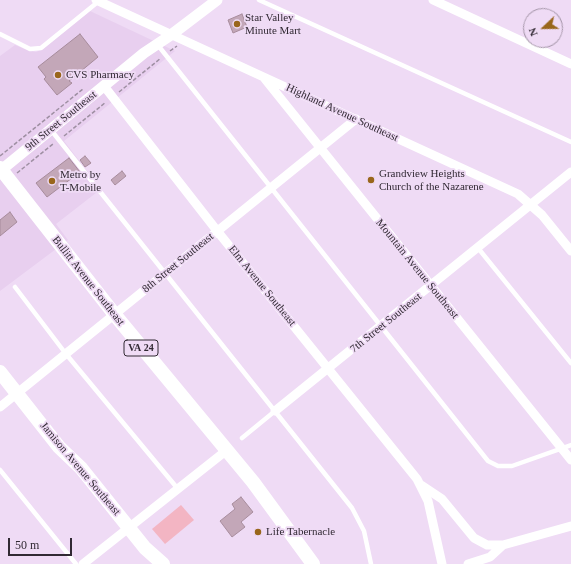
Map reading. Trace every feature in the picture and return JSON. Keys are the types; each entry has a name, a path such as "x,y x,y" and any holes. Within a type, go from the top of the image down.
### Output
{"main road":[{"name":"Bullitt Avenue Southeast","path":"3,172 115,315 227,450 284,523 312,564"},
{"name":"Jamison Avenue Southeast","path":"0,372 59,447 81,468 145,548 163,564"},
{"name":"Bullitt Avenue Southeast","path":"284,523 300,537 321,564"}],"street":[{"name":"9th Street Southeast","path":"3,172 104,86 157,44 217,0"},
{"path":"433,0 571,64"},
{"name":"Highland Avenue Southeast","path":"97,1 518,194 532,204 571,250"},
{"name":"Mountain Avenue Southeast","path":"264,77 571,460"},
{"name":"Elm Avenue Southeast","path":"104,86 218,232 330,368 421,485 428,501 442,564"},
{"name":"8th Street Southeast","path":"0,406 166,274 356,119"},
{"name":"7th Street Southeast","path":"275,411 571,172"},
{"path":"84,564 227,450"},
{"name":"Elm Avenue Southeast","path":"421,485 442,499 474,538 487,544 503,545"},
{"path":"468,564 490,557 503,545 571,526"}],"lane":[{"path":"259,0 571,142"},
{"path":"0,34 30,49 41,48 97,1"},
{"path":"157,44 400,350 493,464 498,466 512,466 571,445"},
{"path":"51,130 352,508 364,531 371,564"},
{"path":"478,248 571,363"},
{"path":"15,288 66,354 178,489"},
{"path":"242,438 275,411"},
{"path":"0,470 76,564"}],"path":[{"path":"3,172 59,140 166,54 182,39"}],"shaded area":[{"path":"90,11 175,51 64,141 101,189 56,224 68,240 0,291 0,56 15,45 36,52 43,49"},
{"path":"181,505 194,520 165,544 152,529"}],"building":[{"path":"242,14 247,27 233,33 228,20"},
{"path":"80,34 98,57 69,81 72,83 57,95 44,79 46,77 38,67"},
{"path":"85,156 91,163 85,167 80,160"},
{"path":"69,158 80,172 47,197 36,183"},
{"path":"122,171 126,176 115,185 111,180"},
{"path":"10,212 17,222 0,236 0,220"},
{"path":"241,497 253,512 241,522 245,527 232,537 220,521 235,509 232,504"}],"place":[{"name":"Star Valley Minute Mart","path":"237,24"},
{"name":"CVS Pharmacy","path":"58,75"},
{"name":"Grandview Heights Church of the Nazarene","path":"371,180"},
{"name":"Metro by T-Mobile","path":"52,181"},
{"name":"Life Tabernacle","path":"258,532"}]}
